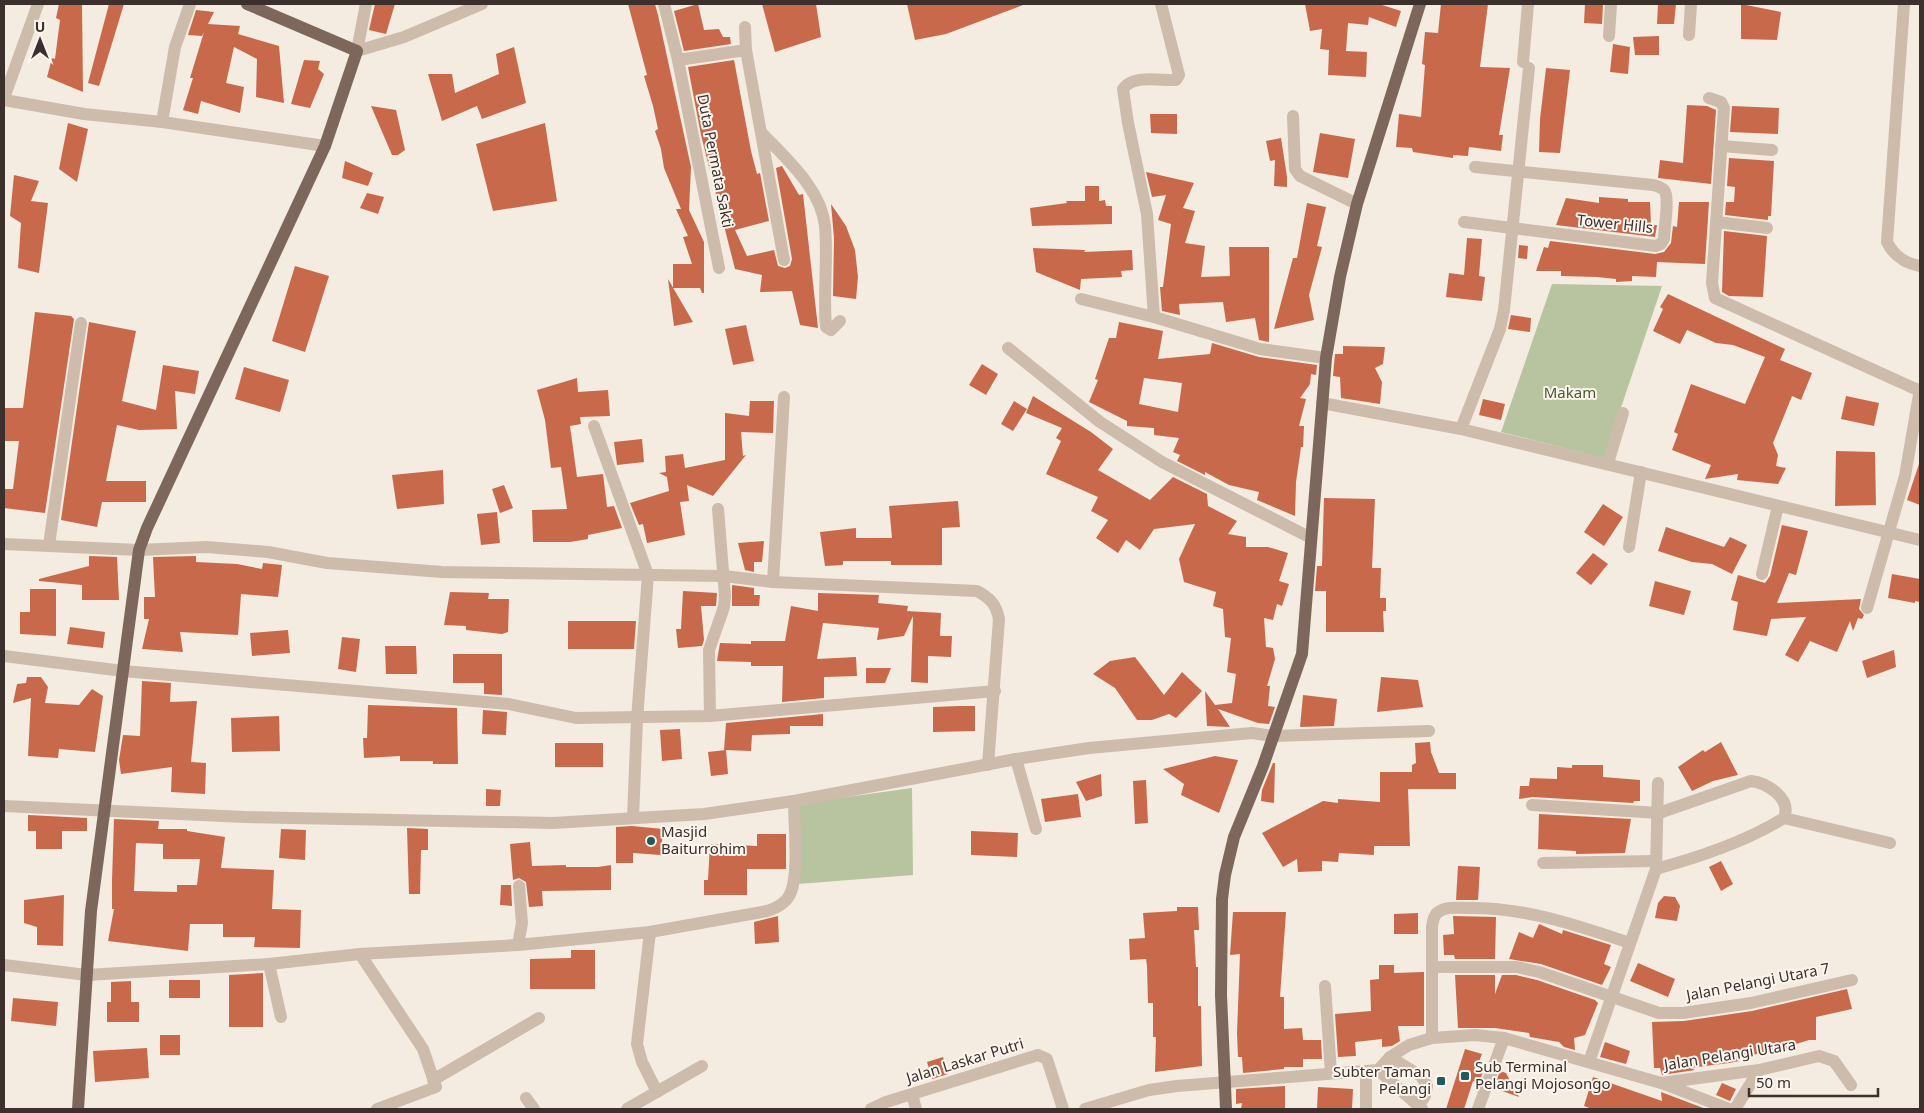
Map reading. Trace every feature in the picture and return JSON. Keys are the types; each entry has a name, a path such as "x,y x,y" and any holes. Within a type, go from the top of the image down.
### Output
{"main road":[{"path":"78,1109 91,911 139,550 147,528 325,146 357,51 247,4"},
{"path":"1226,1109 1221,995 1222,899 1228,859 1242,815 1258,777 1302,654 1326,358 1347,241 1420,4"}],"street":[{"path":"38,4 4,99 84,114 162,122 325,146"},
{"path":"162,122 175,47 190,4"},
{"path":"366,4 357,51 404,37 482,4"},
{"name":"Duta Permata Sakti","path":"664,4 678,60 719,268"},
{"path":"1154,317 1147,214 1128,124 1123,89 1126,85 1137,80 1176,80 1179,75 1161,4"},
{"path":"1461,429 1500,329 1507,289 1526,65 1528,4"},
{"path":"1609,36 1611,4"},
{"path":"1689,35 1691,4"},
{"path":"1904,4 1887,242 1892,253 1920,266"},
{"path":"745,27 746,50 784,260"},
{"path":"678,60 746,50"},
{"path":"1708,98 1724,104 1712,290 1715,298 1920,390 1905,476 1868,608"},
{"path":"1293,116 1295,169 1300,176 1357,204"},
{"path":"761,132 803,178 818,204 825,225 826,327 831,330 840,321"},
{"path":"1721,146 1772,150"},
{"name":"Tower Hills","path":"1464,222 1656,246 1661,244 1664,239 1667,200 1664,190 1660,187 1517,173 1476,167"},
{"path":"1716,222 1767,228"},
{"path":"1081,299 1154,317 1260,349 1326,358"},
{"path":"49,546 81,323"},
{"path":"1008,348 1100,422 1162,462 1311,538"},
{"path":"773,582 784,397"},
{"path":"1322,404 1461,429 1608,463 1920,540"},
{"path":"1608,463 1622,413"},
{"path":"594,426 648,575 636,719 633,818"},
{"path":"1629,548 1641,472"},
{"path":"1762,574 1778,506"},
{"path":"710,716 709,650 724,607 724,576 718,509"},
{"path":"4,544 139,550 206,547 268,552 327,563 405,570 724,576 773,582 976,591 989,597 997,609 999,619 988,765"},
{"path":"4,656 124,671 509,704 576,718 636,719 710,716 995,691"},
{"path":"4,806 105,812 553,823 704,814 794,801 1016,759 1089,748 1252,733 1273,736 1428,731"},
{"path":"1016,759 1036,829"},
{"path":"1532,805 1659,813 1751,781 1763,782 1783,800 1786,806 1784,818"},
{"path":"1589,1062 1613,998 1656,865 1659,813 1658,783"},
{"path":"4,965 87,975 269,964 360,954 518,944 650,932 767,911 779,907 791,893 794,878 794,801"},
{"path":"1543,864 1656,865 1679,863 1764,830 1784,818 1890,842"},
{"path":"518,944 522,923 520,886"},
{"path":"1432,1038 1433,918 1438,912 1446,908 1518,910 1563,920 1630,943"},
{"path":"650,932 637,1049 658,1092"},
{"path":"360,954 423,1049 436,1087 377,1109"},
{"path":"269,964 281,1017"},
{"name":"Jalan Pelangi Utara 7","path":"1432,967 1517,967 1539,972 1659,1013 1683,1013 1751,1003 1852,980"},
{"path":"1325,986 1331,1073"},
{"path":"434,1080 539,1018"},
{"name":"Jalan Pelangi Utara","path":"1372,1070 1390,1056 1409,1045 1432,1038 1464,1035 1504,1038 1661,1083 1759,1070 1819,1056 1834,1061 1850,1085"},
{"path":"1478,1109 1504,1038"},
{"name":"Jalan Laskar Putri","path":"871,1109 886,1102 1038,1055 1047,1059 1063,1109"},
{"path":"1090,1108 1149,1090 1225,1081 1372,1070 1420,1108 1427,1086 1421,1076 1390,1056"},
{"path":"627,1109 702,1066"},
{"path":"1366,1109 1372,1070"},
{"path":"1735,1109 1759,1070"},
{"path":"1661,1083 1729,1109"},
{"path":"912,1094 916,1109"},
{"path":"526,1098 534,1109"}],"green space":[{"name":"Makam","path":"1552,284 1662,286 1604,458 1501,432"},
{"path":"912,788 913,875 798,884 796,804"}],"building":[{"path":"59,4 82,4 83,92 47,77 52,58 55,59 60,20 56,18"},
{"path":"109,4 124,4 99,86 88,83"},
{"path":"375,4 395,4 386,34 369,30"},
{"path":"628,4 655,4 658,15 691,167 689,210 704,242 704,293 702,293 700,288 673,288 673,264 692,264 683,237 688,236 676,209 681,209 664,168 661,149 655,131 658,129 653,106 644,76 647,75"},
{"path":"698,4 704,30 719,29 723,37 730,37 731,44 684,51 674,11"},
{"path":"762,4 816,4 821,37 775,52"},
{"path":"907,4 1023,5 946,34 915,40"},
{"path":"1305,4 1379,4 1401,11 1396,27 1369,17 1368,25 1348,23 1346,51 1367,52 1366,77 1328,75 1329,50 1320,49 1322,29 1310,31"},
{"path":"1441,4 1488,4 1480,67 1510,68 1499,135 1503,135 1501,151 1469,147 1468,156 1453,155 1453,158 1413,152 1412,148 1396,147 1399,114 1421,117 1425,65 1422,64 1425,32 1438,33"},
{"path":"1585,4 1603,4 1602,24 1584,23"},
{"path":"1658,4 1676,4 1674,24 1657,24"},
{"path":"1741,4 1781,12 1777,40 1741,39"},
{"path":"196,10 214,12 208,24 240,26 238,34 279,46 284,103 256,97 257,59 234,47 226,83 244,87 240,113 201,101 198,114 183,110 193,78 190,78 204,32 202,36 188,35"},
{"path":"1659,36 1659,55 1635,55 1633,37"},
{"path":"1613,44 1630,47 1628,74 1610,72"},
{"path":"514,47 526,103 482,119 477,106 442,121 428,74 452,74 455,93 499,74 496,54"},
{"path":"304,60 320,61 318,69 324,74 310,108 291,104"},
{"path":"734,60 751,151 757,174 760,173 769,221 735,230 747,256 774,250 778,266 785,268 790,266 792,259 776,168 782,166 799,195 803,194 818,328 800,325 792,291 760,292 762,275 735,269 701,135 688,67"},
{"path":"1546,68 1570,70 1560,153 1539,152 1540,119"},
{"path":"1687,105 1707,106 1716,110 1711,184 1658,178 1660,160 1683,163"},
{"path":"371,106 396,110 405,150 398,155 392,155"},
{"path":"1732,106 1779,108 1778,134 1730,132"},
{"path":"1150,114 1177,114 1177,134 1151,133"},
{"path":"68,123 88,129 77,182 59,169"},
{"path":"545,123 557,201 493,211 476,144"},
{"path":"1320,133 1355,139 1348,178 1313,172"},
{"path":"1281,138 1287,187 1274,186 1275,160 1270,161 1266,141"},
{"path":"1729,158 1774,161 1771,216 1768,216 1768,220 1725,215 1726,202 1734,202 1735,187 1727,186"},
{"path":"345,161 373,173 368,186 342,178"},
{"path":"1146,172 1194,183 1183,208 1195,211 1185,243 1205,246 1201,277 1230,276 1229,247 1269,247 1269,342 1259,340 1255,318 1226,322 1223,302 1179,304 1180,315 1162,311 1160,287 1163,287 1171,224 1158,220 1166,195 1152,197"},
{"path":"14,175 39,181 31,201 48,203 39,273 18,268 21,223 10,216"},
{"path":"1085,186 1099,186 1099,201 1105,200 1106,206 1112,206 1112,224 1032,226 1030,208 1067,203 1066,201 1085,201"},
{"path":"367,193 384,197 378,214 360,208"},
{"path":"1599,197 1628,199 1628,202 1650,202 1651,225 1657,225 1655,237 1556,225 1566,198 1599,203"},
{"path":"1679,202 1709,202 1705,264 1657,262 1656,277 1632,276 1632,281 1616,282 1616,279 1561,276 1561,271 1536,271 1544,247 1548,248 1550,241 1655,254 1664,252 1671,243 1673,226 1677,227"},
{"path":"1307,203 1326,207 1317,246 1322,247 1309,295 1314,320 1274,329 1293,258 1297,258"},
{"path":"831,204 846,226 855,250 858,277 856,299 833,296 834,238"},
{"path":"1724,231 1767,236 1763,297 1729,296 1722,292"},
{"path":"1467,238 1482,239 1479,276 1485,277 1482,301 1446,297 1449,273 1464,275"},
{"path":"1519,245 1528,246 1527,259 1518,258"},
{"path":"1033,248 1085,250 1084,252 1132,250 1133,270 1121,271 1122,277 1081,279 1080,290 1036,272"},
{"path":"295,266 329,276 305,352 272,341"},
{"path":"668,279 693,322 674,326"},
{"path":"1668,294 1785,349 1780,360 1812,373 1801,400 1792,396 1773,443 1778,455 1776,466 1786,468 1778,484 1737,480 1738,474 1705,479 1711,465 1672,450 1678,434 1674,432 1691,384 1745,404 1765,357 1733,345 1716,343 1687,330 1680,344 1653,331 1663,309 1660,307"},
{"path":"35,312 71,316 74,319 45,513 4,508 4,489 13,489 19,441 4,441 4,408 23,408"},
{"path":"1511,315 1531,318 1530,332 1508,329"},
{"path":"89,322 136,331 122,401 156,410 163,365 199,371 195,394 175,391 177,429 139,430 117,425 106,481 146,481 146,502 102,502 97,527 61,520"},
{"path":"1119,322 1163,331 1158,359 1210,354 1212,343 1259,357 1317,365 1316,375 1311,374 1310,384 1300,398 1306,399 1299,426 1304,426 1303,447 1301,447 1296,482 1295,516 1257,500 1259,492 1229,485 1205,472 1205,475 1177,461 1180,455 1173,452 1179,438 1154,435 1154,428 1127,426 1127,421 1089,402 1098,380 1095,379 1109,338 1116,338","holes":["1144,378 1182,383 1178,412 1139,404"]},
{"path":"746,325 754,361 733,365 725,329"},
{"path":"1343,346 1385,347 1383,364 1375,368 1382,382 1380,404 1341,398 1340,377 1333,376 1335,354 1343,354"},
{"path":"982,364 998,374 986,395 969,385"},
{"path":"244,367 289,380 280,412 235,399"},
{"path":"577,378 578,392 608,390 610,416 580,417 581,424 570,426 577,477 603,474 607,507 614,506 622,528 588,535 588,539 570,542 533,542 532,510 567,509 561,467 551,468 545,420 537,390"},
{"path":"1033,396 1091,432 1113,449 1098,470 1150,500 1173,477 1207,494 1208,506 1237,521 1228,534 1246,537 1246,547 1268,547 1288,553 1279,581 1289,584 1282,606 1277,604 1273,620 1264,618 1266,647 1273,648 1275,659 1267,686 1270,686 1268,706 1275,707 1269,724 1258,723 1218,709 1230,727 1207,726 1205,691 1215,705 1232,703 1236,674 1227,672 1231,638 1225,637 1223,609 1213,606 1216,592 1184,582 1179,559 1195,524 1154,529 1140,550 1126,540 1118,553 1096,538 1108,520 1091,511 1098,497 1046,474 1061,441 1056,438 1062,428 1026,413"},
{"path":"1846,396 1879,403 1874,426 1841,419"},
{"path":"1483,399 1505,404 1501,420 1479,415"},
{"path":"750,401 774,401 773,433 741,432 743,456 746,455 713,496 687,485 689,501 680,502 685,535 647,543 643,524 639,525 630,503 669,491 667,477 659,473 666,472 665,456 683,454 685,468 725,460 725,413 749,416"},
{"path":"1014,401 1027,409 1013,431 1001,424"},
{"path":"642,439 644,462 617,465 614,442"},
{"path":"1836,451 1875,452 1876,505 1835,506"},
{"path":"1920,461 1920,505 1907,500"},
{"path":"443,470 444,504 397,509 392,475"},
{"path":"504,485 513,508 500,513 492,489"},
{"path":"1324,498 1375,499 1372,568 1381,568 1380,598 1386,598 1386,611 1383,611 1384,632 1326,632 1326,591 1315,591 1317,566 1322,566"},
{"path":"958,501 960,527 942,528 942,565 891,565 891,561 843,561 843,565 825,566 820,532 856,528 856,538 892,538 889,506"},
{"path":"1603,504 1623,517 1604,546 1584,532"},
{"path":"497,512 500,543 481,545 477,514"},
{"path":"1782,525 1808,531 1796,575 1789,573 1777,603 1861,599 1859,609 1864,615 1862,619 1858,618 1853,631 1850,621 1837,652 1810,641 1798,662 1785,655 1806,617 1771,619 1767,636 1733,630 1738,602 1731,600 1738,575 1765,583 1770,576"},
{"path":"1666,527 1724,547 1730,537 1747,545 1732,574 1712,564 1692,562 1658,551"},
{"path":"764,541 762,562 754,562 754,572 745,570 738,543"},
{"path":"1593,553 1608,564 1591,585 1576,573"},
{"path":"89,556 117,557 119,600 82,600 82,585 39,581 39,579 89,566"},
{"path":"196,556 196,562 237,564 262,569 263,563 282,565 278,597 241,594 238,635 180,632 183,652 142,649 149,619 144,619 144,597 155,597 153,557"},
{"path":"1892,574 1920,579 1920,602 1915,601 1915,603 1888,598"},
{"path":"1655,581 1691,591 1684,615 1649,606"},
{"path":"732,585 754,588 754,595 760,595 759,606 732,606"},
{"path":"30,589 56,589 56,636 20,634 20,612 30,612"},
{"path":"683,591 717,593 716,606 701,606 704,640 702,646 678,648 676,629 681,629"},
{"path":"450,592 489,593 488,599 509,599 508,632 502,634 466,630 466,626 444,625"},
{"path":"818,593 879,595 878,603 908,606 907,611 941,613 940,636 952,636 951,657 928,656 928,683 911,682 913,616 904,636 877,640 879,628 823,623 817,659 856,657 857,676 824,677 824,698 782,702 783,666 751,666 751,662 717,661 720,643 751,644 751,641 785,641 791,606 818,611"},
{"path":"568,621 636,621 634,649 568,649"},
{"path":"70,627 105,632 103,648 67,644"},
{"path":"288,630 290,653 252,656 250,633"},
{"path":"342,637 360,639 356,672 338,669"},
{"path":"385,646 416,646 417,674 386,674"},
{"path":"1894,650 1896,667 1867,678 1862,661"},
{"path":"453,654 502,654 502,695 484,694 484,683 453,683"},
{"path":"1135,657 1164,695 1182,672 1202,691 1176,718 1169,714 1152,720 1137,720 1115,688 1093,674 1110,661"},
{"path":"866,668 891,668 885,683 866,683"},
{"path":"27,677 41,677 48,687 45,703 79,705 92,689 103,696 95,752 59,749 58,758 28,756 31,698 13,703 17,684 26,683"},
{"path":"1381,677 1418,680 1423,707 1377,712"},
{"path":"142,681 171,683 170,702 197,701 191,762 206,763 205,794 171,792 172,767 121,774 119,760 123,735 140,736"},
{"path":"1303,695 1337,699 1334,726 1300,727"},
{"path":"368,705 457,708 458,764 433,764 433,761 400,761 400,756 364,758 363,738 367,738"},
{"path":"975,706 975,731 933,732 933,707"},
{"path":"483,710 507,712 506,735 482,734"},
{"path":"823,714 823,726 790,726 790,734 752,735 751,751 724,750 726,723"},
{"path":"279,716 280,751 232,752 231,718"},
{"path":"680,729 682,759 662,761 660,730"},
{"path":"1430,742 1431,752 1439,773 1456,773 1456,789 1408,789 1410,846 1374,846 1374,855 1339,853 1338,862 1322,861 1322,871 1298,872 1297,859 1283,867 1262,833 1323,801 1338,803 1338,799 1380,802 1380,772 1412,772 1412,765 1416,763 1415,743"},
{"path":"1721,742 1738,775 1713,781 1692,791 1678,767 1703,750 1705,752"},
{"path":"555,743 603,743 603,767 555,767"},
{"path":"726,750 728,774 711,776 708,752"},
{"path":"1215,756 1238,760 1219,813 1181,795 1184,784 1163,769"},
{"path":"1273,763 1275,763 1274,803 1261,801 1262,790"},
{"path":"1572,765 1603,765 1603,777 1640,780 1640,801 1634,801 1633,803 1533,797 1519,799 1520,786 1529,786 1530,778 1557,779 1557,767 1572,768"},
{"path":"1101,774 1102,796 1086,801 1076,782"},
{"path":"1146,780 1148,823 1135,824 1133,781"},
{"path":"486,789 501,790 500,806 486,806"},
{"path":"1078,794 1081,817 1045,822 1041,799"},
{"path":"1539,814 1631,819 1625,853 1576,854 1576,851 1538,849"},
{"path":"28,815 87,818 87,831 62,831 62,849 36,849 36,831 28,831"},
{"path":"114,819 159,821 158,829 187,829 187,831 225,837 221,868 274,870 272,909 301,910 300,948 254,947 255,937 223,937 223,924 190,924 188,951 108,941 114,909 112,909","holes":["136,843 163,844 163,859 200,859 197,885 177,885 177,892 134,891"]},
{"path":"632,826 663,829 661,855 633,853 633,863 616,863 616,827"},
{"path":"407,828 428,829 428,850 421,850 420,894 409,894"},
{"path":"281,829 306,830 305,860 279,858"},
{"path":"971,831 1018,833 1017,857 971,855"},
{"path":"757,834 786,834 786,869 747,869 747,895 704,895 704,880 708,880 710,844 757,846"},
{"path":"530,842 532,866 566,865 566,867 598,867 611,865 611,890 542,891 543,906 529,907 526,882 519,878 513,880 510,844"},
{"path":"1721,861 1733,884 1721,891 1709,867"},
{"path":"1458,866 1480,867 1478,900 1456,900"},
{"path":"501,885 511,885 512,906 500,905"},
{"path":"64,895 63,946 37,945 37,927 24,923 24,900"},
{"path":"1664,896 1675,897 1680,906 1677,921 1655,918 1658,903"},
{"path":"1177,907 1198,907 1199,930 1194,930 1196,967 1198,967 1198,1006 1201,1006 1202,1066 1155,1072 1156,1037 1153,1037 1153,1003 1148,1003 1146,959 1130,960 1129,939 1145,938 1143,913 1177,911"},
{"path":"1233,912 1286,912 1280,997 1284,997 1284,1029 1302,1028 1303,1040 1321,1040 1322,1059 1303,1059 1303,1067 1284,1067 1284,1069 1243,1073 1242,1057 1238,1057 1237,1033 1240,954 1230,955"},
{"path":"1418,913 1418,934 1394,934 1394,914"},
{"path":"778,916 779,942 755,944 754,922"},
{"path":"1453,916 1496,917 1495,959 1455,959 1454,955 1444,955 1443,935 1454,934"},
{"path":"1539,924 1562,934 1563,930 1611,945 1604,964 1611,967 1602,985 1541,964 1509,959 1519,932 1533,938"},
{"path":"571,950 595,950 595,989 530,989 530,959 571,958"},
{"path":"1638,963 1675,979 1668,997 1630,981"},
{"path":"1379,965 1394,965 1394,973 1424,972 1424,1026 1398,1026 1400,1041 1392,1046 1382,1047 1382,1039 1355,1042 1356,1056 1338,1057 1335,1014 1371,1011 1370,980 1379,979"},
{"path":"263,973 263,1027 229,1027 229,975"},
{"path":"1455,975 1495,975 1495,994 1502,975 1516,975 1537,980 1595,1000 1598,1003 1585,1035 1574,1038 1575,1050 1564,1047 1559,1042 1530,1037 1529,1033 1495,1028 1458,1028"},
{"path":"169,980 200,980 200,998 169,998"},
{"path":"131,981 131,1002 139,1002 139,1022 107,1022 107,1002 111,1002 111,982"},
{"path":"1847,989 1852,1009 1816,1017 1816,1040 1809,1040 1790,1046 1790,1049 1738,1057 1739,1061 1690,1068 1695,1070 1662,1075 1660,1068 1654,1068 1652,1022 1684,1021 1752,1011"},
{"path":"13,998 58,1002 56,1026 11,1021"},
{"path":"160,1035 180,1035 180,1055 160,1055"},
{"path":"1605,1042 1630,1051 1626,1064 1600,1057"},
{"path":"147,1048 149,1078 95,1082 93,1051"},
{"name":"Sub Terminal Pelangi Mojosongo","path":"1465,1049 1482,1054 1478,1064 1485,1066 1479,1083 1473,1081 1464,1109 1446,1109"},
{"path":"943,1057 948,1074 932,1079 927,1062"},
{"path":"1500,1071 1506,1073 1519,1097 1494,1088"},
{"path":"1593,1077 1662,1101 1661,1092 1706,1109 1592,1109 1584,1106"},
{"path":"1722,1083 1736,1089 1730,1101 1716,1095"},
{"path":"1285,1086 1285,1109 1241,1109 1242,1103 1236,1104 1236,1089"},
{"path":"1318,1087 1353,1089 1352,1109 1317,1109"}],"place":[{"name":"Masjid Baiturrohim","path":"651,841"},
{"name":"Sub Terminal Pelangi Mojosongo","path":"1465,1076"},
{"name":"Subter Taman Pelangi","path":"1441,1081"}]}
